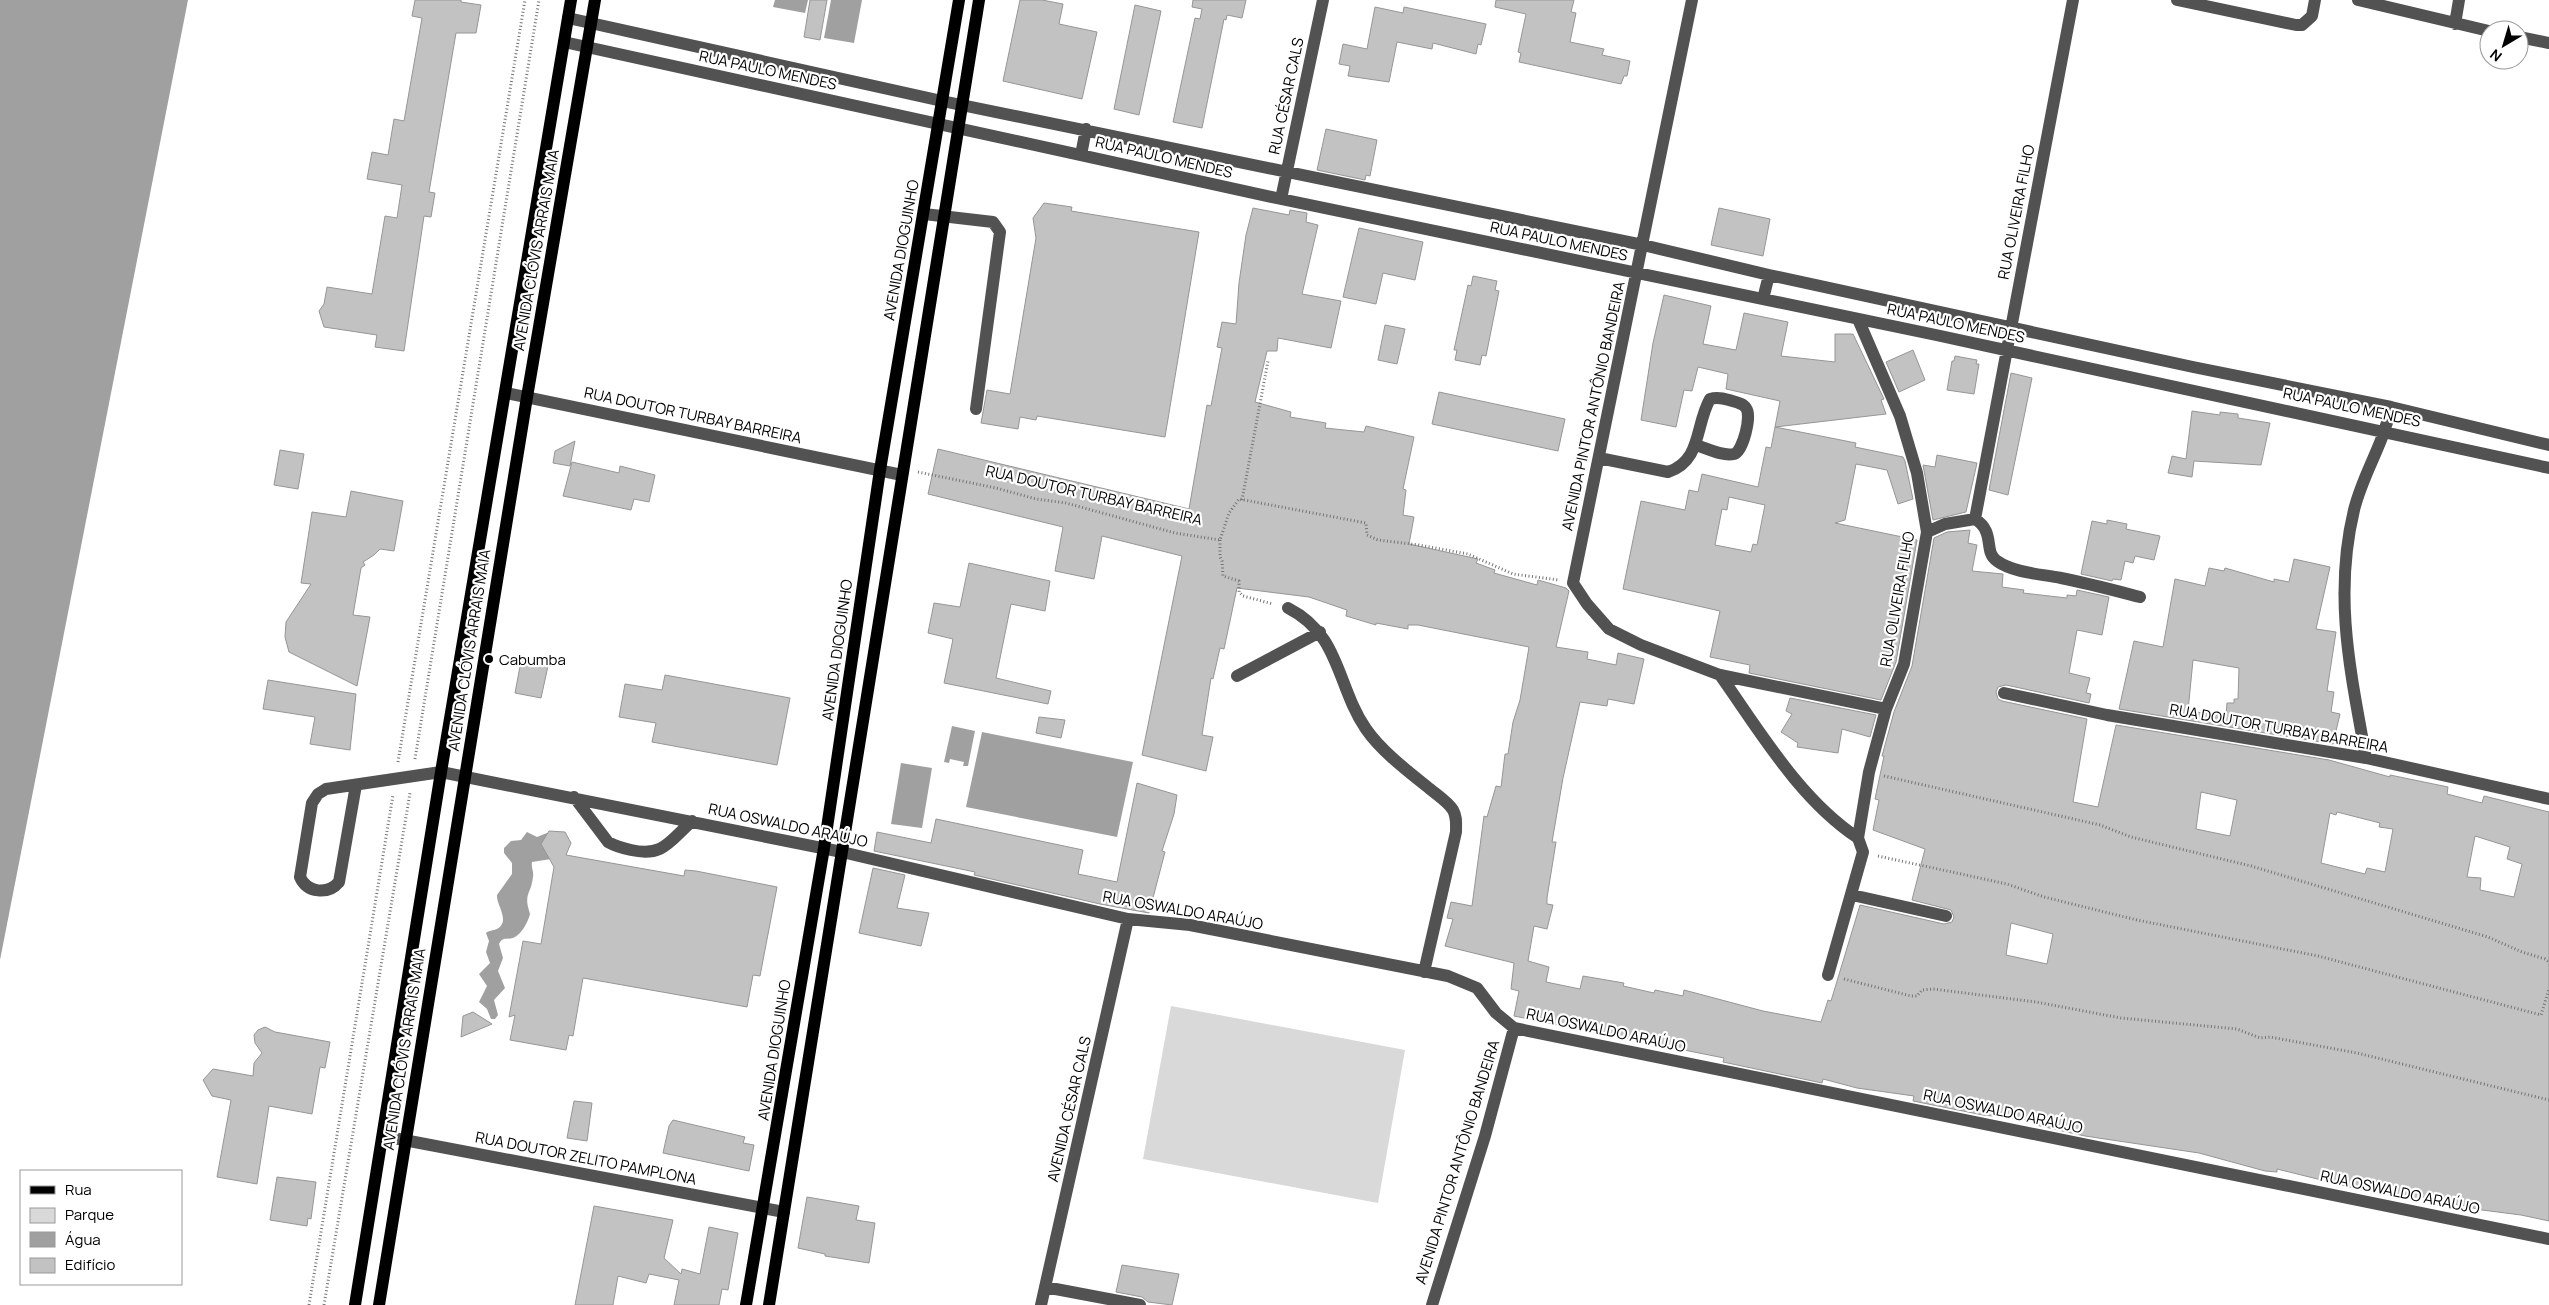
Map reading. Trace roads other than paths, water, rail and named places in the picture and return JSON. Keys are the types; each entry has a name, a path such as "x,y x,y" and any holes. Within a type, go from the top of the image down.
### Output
{"main road":[{"name":"AVENIDA CLÓVIS ARRAIS MAIA","path":"355,1305 441,772 571,0"},
{"name":"AVENIDA CLÓVIS ARRAIS MAIA","path":"378,1305 527,397 595,0"},
{"name":"AVENIDA DIOGUINHO","path":"746,1305 824,848 880,470 959,0"},
{"path":"768,1305 979,0"}],"street":[{"name":"RUA CÉSAR CALS","path":"1281,199 1323,0"},
{"name":"AVENIDA PINTOR ANTÔNIO BANDEIRA","path":"1692,0 1573,583 1587,604 1610,629 1641,645 1720,675"},
{"name":"RUA OLIVEIRA FILHO","path":"1974,519 2073,0"},
{"path":"2177,0 2296,25 2302,25 2312,16 2315,0"},
{"path":"2358,0 2479,29"},
{"path":"2455,24 2459,0"},
{"name":"RUA PAULO MENDES","path":"568,18 942,101 1643,245 2010,328 2391,407 2549,445"},
{"path":"2529,39 2549,43"},
{"name":"RUA PAULO MENDES","path":"564,42 1281,199 2386,430 2549,468"},
{"path":"1081,155 1086,130"},
{"path":"924,214 993,222 1000,232 976,409"},
{"path":"1763,300 1769,275"},
{"path":"1936,335 1939,312"},
{"name":"RUA OLIVEIRA FILHO","path":"1852,895 1863,852 1858,838 1869,772 1886,709 1904,664 1927,532 1917,472 1900,416 1858,319"},
{"path":"2188,390 2193,367"},
{"name":"RUA DOUTOR TURBAY BARREIRA","path":"506,393 880,470 902,472"},
{"path":"1599,458 1668,472 1677,469 1687,460 1696,445 1705,408 1710,400 1717,397 1740,403 1747,408 1749,415 1742,447 1735,454 1728,454 1696,445"},
{"path":"2366,758 2348,661 2344,591 2354,512 2362,483 2386,430 2391,407"},
{"path":"1927,532 1945,524 1974,519 1982,524 1988,533 1991,554 1996,561 2022,570 2098,585 2140,597"},
{"path":"1288,608 1304,616 1320,632 1334,654 1350,698 1366,730 1407,770 1452,808 1456,817 1456,832 1424,972"},
{"path":"1237,676 1320,632"},
{"path":"1720,675 1886,709"},
{"path":"1720,675 1798,780 1835,822 1858,838"},
{"name":"RUA DOUTOR TURBAY BARREIRA","path":"2004,693 2107,715 2366,758 2549,799"},
{"name":"RUA OSWALDO ARAÚJO","path":"356,785 339,882 333,889 326,892 310,888 303,883 300,877 312,803 318,794 326,789 441,772 824,848 1128,919 1190,925 1466,982 1477,988 1496,1013 1514,1028 2549,1239"},
{"path":"574,797 608,842 615,846 646,853 655,852 663,847 692,821"},
{"path":"1828,975 1852,895 1946,916"},
{"name":"AVENIDA CÉSAR CALS","path":"1041,1305 1128,919"},
{"name":"AVENIDA PINTOR ANTÔNIO BANDEIRA","path":"1432,1305 1485,1136 1514,1028"},
{"name":"RUA DOUTOR ZELITO PAMPLONA","path":"383,1136 784,1212"},
{"path":"1045,1287 1140,1305"}],"water":[{"path":"0,0 188,0 0,960"},
{"path":"775,0 808,0 805,13 773,7"},
{"path":"831,0 862,0 854,43 824,38"},
{"path":"952,726 975,731 968,766 963,766 964,762 950,759 949,763 944,762"},
{"path":"982,732 1133,762 1117,837 966,807"},
{"path":"901,763 932,768 922,828 891,824"},
{"path":"527,832 537,837 547,833 551,836 551,859 532,862 532,883 527,898 530,914 528,921 522,931 516,936 503,939 499,944 503,958 498,971 505,988 494,1000 498,1015 495,1019 491,1019 487,1009 479,1002 487,986 479,974 490,963 486,952 489,941 486,933 497,929 503,922 497,895 512,874 512,863 504,853 504,848 511,841 521,840"}],"place":[{"name":"Cabumba","path":"489,659"}]}
